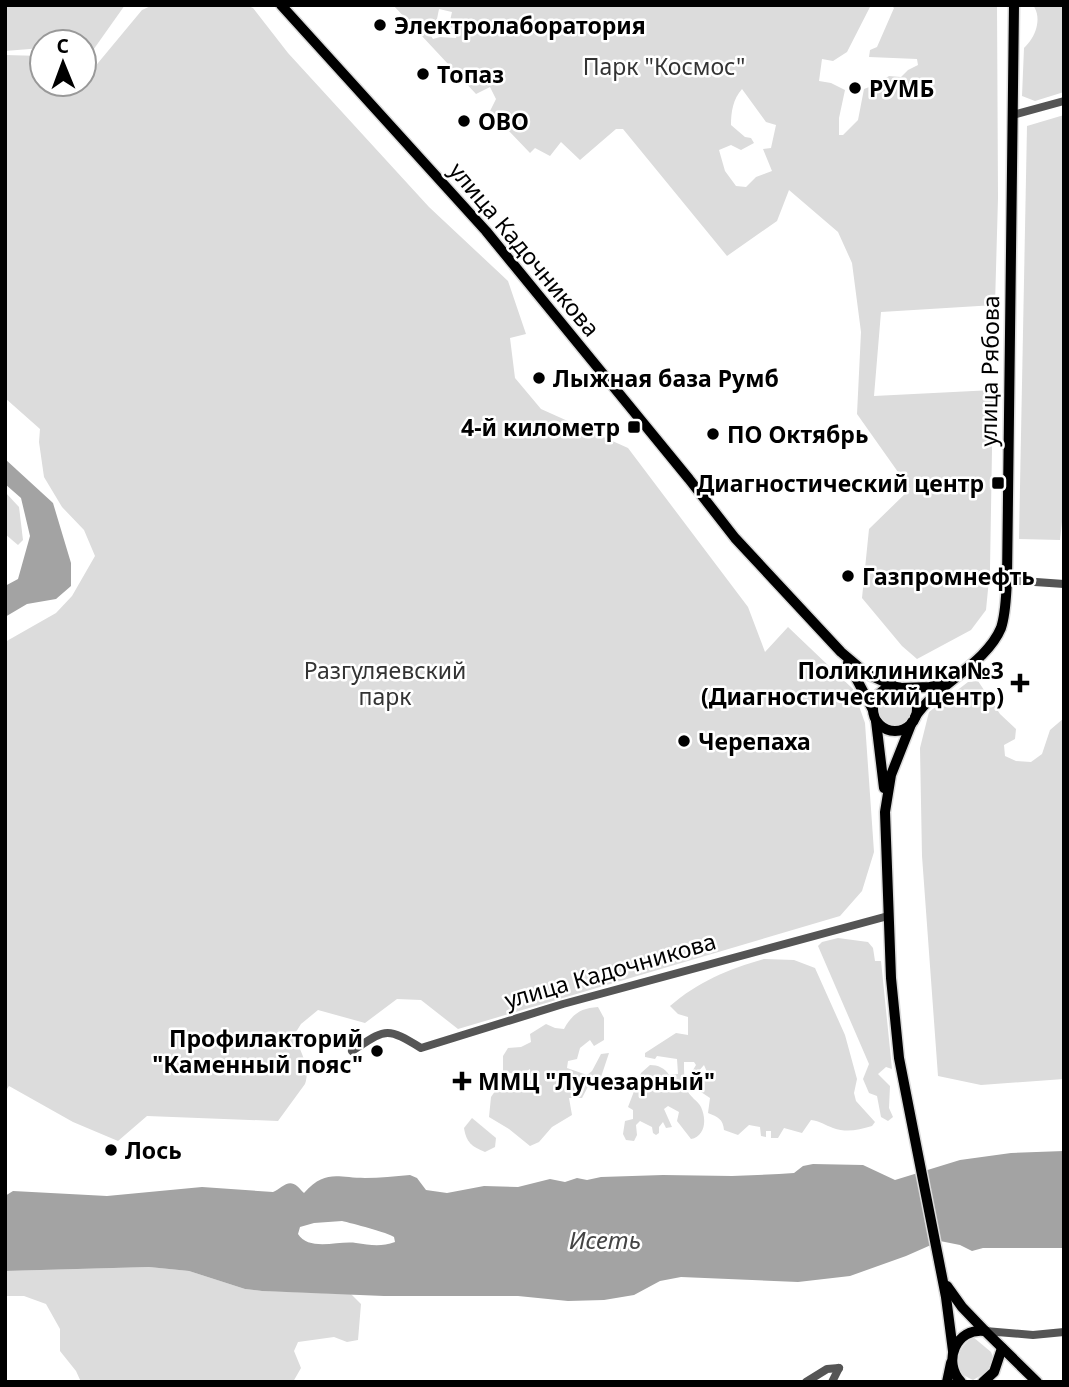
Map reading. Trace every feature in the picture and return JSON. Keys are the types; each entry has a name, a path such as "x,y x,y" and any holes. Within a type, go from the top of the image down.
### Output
{"main road":[{"name":"улица Кадочникова","path":"281,5 486,231 735,538 841,652"},
{"name":"улица Рябова","path":"956,676 988,648 997,635 1004,615 1007,580 1014,5"},
{"path":"841,652 867,674 898,687 913,697 916,707 914,720 904,728 894,730 884,727 841,652"},
{"path":"956,676 930,687 886,689 877,695 875,715 885,812 895,1023 951,1326 953,1371 961,1382"},
{"path":"885,812 891,775 914,720 924,705 956,676"},
{"path":"939,1262 956,1300 1037,1382"},
{"path":"947,1382 958,1341 964,1334 972,1331 985,1331"},
{"path":"984,1382 994,1372 1002,1349"}],"street":[{"path":"1013,116 1064,101"},
{"path":"1007,580 1064,584"},
{"name":"улица Кадочникова","path":"352,1051 380,1032 396,1032 421,1048 563,1004 888,916"},
{"path":"985,1331 1033,1335"},
{"path":"1002,1349 1009,1340 1064,1332"},
{"path":"806,1382 827,1369 839,1367 832,1382"}],"green space":[{"path":"5,5 125,5 98,43 98,28 28,28 28,49 5,51"},
{"name":"Разгуляевский парк","path":"153,5 245,5 253,8 288,53 429,207 508,281 526,334 510,338 515,378 541,409 628,448 748,607 765,652 788,627 853,689 865,723 874,852 862,891 840,916 458,1029 421,1000 397,999 365,1023 318,1010 301,1024 294,1035 307,1071 305,1084 278,1121 147,1116 118,1141 73,1122 9,1086 5,1092 5,642 56,613 72,596 95,556 84,530 62,507 44,477 40,429 5,398 5,55 28,56 28,98 98,98 98,63 142,10"},
{"name":"Парк \"Космос\"","path":"393,5 871,5 847,52 833,61 822,59 819,81 845,90 839,118 839,135 843,135 858,120 864,89 889,76 901,77 918,65 917,59 869,57 870,50 877,47 894,8 891,5 997,5 998,198 995,305 881,312 874,396 993,390 990,569 986,610 971,630 917,659 902,646 862,598 869,529 910,489 857,414 861,332 852,263 838,232 789,190 777,221 727,256 623,129 616,129 580,160 561,142 550,156 535,148 530,153 490,111 496,99 490,87 476,94","holes":["439,9 452,12 449,25 457,33 456,38 433,39 431,36","742,89 766,122 776,125 771,148 763,149 772,171 756,177 746,187 736,186 725,171 719,150 731,145 741,150 754,143 731,125 733,106"]},
{"path":"1033,5 1064,5 1064,92 1035,101 1022,96 1024,48 1034,34 1037,22"},
{"path":"1064,115 1064,504 1060,540 1019,539 1027,126"},
{"path":"5,492 19,507 23,540 18,545 5,534"},
{"path":"978,681 1000,714 1016,729 1015,739 1004,745 1005,756 1016,761 1031,762 1042,754 1050,730 1064,718 1064,1079 981,1085 938,1076 922,856 920,748 929,712 968,682"},
{"path":"894,692 906,697 911,709 906,721 894,726 882,721 877,709 882,697"},
{"path":"838,938 868,942 873,948 875,961 881,961 892,1069 886,1067 878,1074 890,1086 889,1108 893,1117 888,1121 881,1117 877,1096 869,1093 863,1079 869,1064 818,946 822,942"},
{"path":"764,959 794,960 815,968 845,1035 857,1079 854,1093 856,1101 875,1122 872,1126 843,1130 811,1120 802,1133 784,1128 778,1138 771,1138 771,1131 766,1131 766,1137 761,1136 760,1127 749,1125 738,1135 724,1130 719,1119 708,1113 710,1098 698,1090 698,1084 707,1072 704,1065 697,1073 693,1070 696,1065 694,1062 684,1062 687,1090 703,1112 702,1131 691,1139 677,1121 679,1112 668,1106 664,1109 672,1127 666,1128 663,1122 656,1135 652,1127 640,1121 636,1125 637,1135 634,1141 626,1140 623,1134 625,1121 633,1119 633,1110 628,1107 641,1073 650,1065 661,1067 669,1075 678,1074 677,1059 645,1057 645,1053 676,1033 688,1035 688,1017 678,1014 670,1006 714,977"},
{"path":"598,1007 604,1018 604,1040 594,1046 590,1040 580,1048 577,1059 568,1061 567,1068 587,1075 601,1054 609,1053 600,1080 593,1077 582,1098 569,1098 572,1115 552,1127 539,1142 530,1146 489,1117 491,1097 500,1084 531,1080 530,1069 517,1074 503,1071 503,1056 508,1048 521,1047 531,1042 530,1034 546,1024 564,1029 578,1013"},
{"path":"472,1118 496,1138 495,1147 485,1152 470,1143 464,1128"},
{"path":"149,1267 189,1271 245,1289 351,1294 361,1304 358,1340 347,1342 334,1337 298,1342 294,1351 301,1368 293,1382 81,1382 60,1351 60,1329 46,1304 24,1296 5,1296 5,1271"},
{"path":"973,1337 991,1352 993,1357 987,1372 973,1380 961,1374 958,1358 965,1344"}],"water":[{"path":"5,459 53,503 71,563 71,586 56,599 27,604 5,617 5,586 18,579 30,536 21,498 5,484"},
{"name":"Исеть","path":"1064,1151 1064,1248 983,1248 972,1251 960,1245 940,1241 850,1276 798,1282 681,1277 660,1281 634,1295 604,1300 568,1301 518,1296 384,1296 262,1291 245,1289 189,1271 149,1267 5,1271 5,1196 13,1191 107,1196 202,1187 273,1192 291,1183 304,1193 312,1185 332,1176 371,1178 410,1175 417,1178 426,1190 447,1193 484,1186 518,1187 550,1179 565,1182 577,1178 587,1180 601,1177 794,1173 803,1166 813,1164 863,1165 895,1180 960,1160 1011,1153","holes":["342,1221 391,1235 395,1242 380,1245 349,1242 317,1244 309,1243 298,1234 300,1227"]}],"place":[{"name":"Электролаборатория","path":"380,25"},
{"name":"Топаз","path":"423,74"},
{"name":"РУМБ","path":"855,88"},
{"name":"ОВО","path":"464,121"},
{"name":"Лыжная база Румб","path":"539,378"},
{"name":"4-й километр","path":"634,427"},
{"name":"ПО Октябрь","path":"713,434"},
{"name":"Диагностический центр","path":"998,483"},
{"name":"Газпромнефть","path":"848,576"},
{"name":"Поликлиника №3 (Диагностический центр)","path":"1020,683"},
{"name":"Черепаха","path":"684,741"},
{"name":"Профилакторий \"Каменный пояс\"","path":"377,1051"},
{"name":"ММЦ \"Лучезарный\"","path":"462,1081"},
{"name":"Лось","path":"111,1150"}]}
